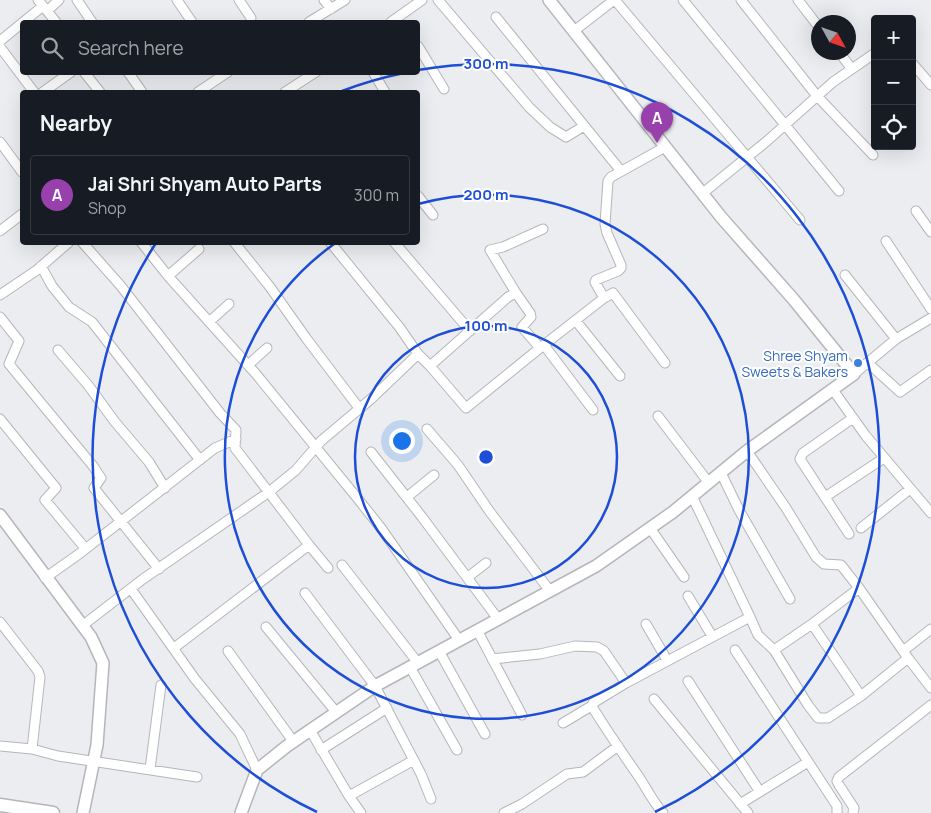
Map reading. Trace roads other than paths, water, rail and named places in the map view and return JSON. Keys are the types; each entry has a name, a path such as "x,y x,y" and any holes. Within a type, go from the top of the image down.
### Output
{"main road":[{"path":"0,805 53,813"}],"street":[{"path":"26,20 43,6 59,0"},
{"path":"77,0 91,20"},
{"path":"177,0 191,20"},
{"path":"239,0 251,18"},
{"path":"324,0 330,9"},
{"path":"312,20 344,0"},
{"path":"401,20 422,0"},
{"path":"438,0 482,53 550,127 566,137 584,126"},
{"path":"549,0 721,217 794,300 854,374"},
{"path":"574,31 615,0 800,220"},
{"path":"683,0 838,191"},
{"path":"740,0 817,96 873,154"},
{"path":"798,0 811,17"},
{"path":"43,6 54,20"},
{"path":"496,17 621,171"},
{"path":"0,41 20,25"},
{"path":"0,47 20,73"},
{"path":"420,49 444,89"},
{"path":"703,193 851,68 871,56"},
{"path":"845,60 851,68"},
{"path":"916,67 931,85"},
{"path":"21,75 32,90"},
{"path":"46,90 67,75"},
{"path":"86,75 98,90"},
{"path":"130,75 141,90"},
{"path":"201,90 225,75"},
{"path":"288,90 311,75"},
{"path":"374,75 381,90"},
{"path":"0,142 20,169"},
{"path":"604,298 596,284 596,280 621,268 605,224 608,181 610,177 665,147"},
{"path":"420,199 432,215"},
{"path":"916,211 931,232"},
{"path":"2,226 20,215"},
{"path":"543,229 504,247 490,250 532,315 522,327 542,347 594,410"},
{"path":"886,241 931,309"},
{"path":"0,295 41,266 66,245"},
{"path":"85,245 120,285 220,413 236,430 236,448 328,568"},
{"path":"144,245 168,276 248,365 381,528 459,640"},
{"path":"332,245 400,328 418,354 466,408 604,298 613,293 665,363"},
{"path":"397,245 470,331"},
{"path":"237,246 360,408"},
{"path":"168,276 199,249"},
{"path":"41,266 52,286 70,307 92,322 200,460"},
{"path":"845,275 896,339"},
{"path":"430,366 508,297 516,293"},
{"path":"209,322 229,304"},
{"path":"0,317 19,341 10,364 93,466 101,478 94,488 159,569"},
{"path":"241,813 257,770 293,742 375,686 596,566 674,512 747,451 833,390 896,339 931,318"},
{"path":"576,321 620,376"},
{"path":"248,365 267,348"},
{"path":"58,350 149,462 165,488"},
{"path":"82,626 131,589 269,492 296,470 316,447 418,354"},
{"path":"868,363 900,392 929,375"},
{"path":"833,390 884,458 931,513"},
{"path":"658,416 709,483"},
{"path":"849,534 801,462 800,456 853,418"},
{"path":"0,419 56,488 45,500 85,548"},
{"path":"426,429 452,458 550,591"},
{"path":"45,578 215,448 236,439"},
{"path":"747,451 786,508 816,557 824,564 841,565 931,688"},
{"path":"371,452 498,619"},
{"path":"825,497 884,458"},
{"path":"721,473 739,510 790,599"},
{"path":"406,497 434,475"},
{"path":"861,528 910,489"},
{"path":"692,496 758,635 774,650 818,718 828,718 861,696 931,630"},
{"path":"0,515 45,578 91,637 103,663 102,703 94,760 83,813"},
{"path":"650,528 684,576"},
{"path":"174,648 309,545"},
{"path":"468,578 486,563"},
{"path":"342,565 414,665 457,750"},
{"path":"774,650 812,624 858,588"},
{"path":"131,589 195,679 240,734 257,770"},
{"path":"305,593 375,686 414,760 431,799"},
{"path":"688,596 712,636"},
{"path":"563,723 593,705 596,700 667,660 750,617"},
{"path":"0,622 38,671 40,677 32,750"},
{"path":"646,624 667,660"},
{"path":"812,624 861,696"},
{"path":"266,627 336,712"},
{"path":"477,630 522,715"},
{"path":"492,659 540,654 575,646 597,647 604,651 626,683"},
{"path":"735,650 837,806 837,813"},
{"path":"228,651 293,742"},
{"path":"439,651 485,734"},
{"path":"688,681 760,792"},
{"path":"150,769 161,685"},
{"path":"654,699 748,813"},
{"path":"593,705 592,708 653,801 663,813"},
{"path":"853,813 854,808 837,781 839,777 931,706"},
{"path":"321,750 387,708"},
{"path":"310,730 349,796 362,813"},
{"path":"0,746 197,777"},
{"path":"504,813 522,804 569,773 582,772 618,746"},
{"path":"349,796 414,760"},
{"path":"740,804 808,762"}],"place":[{"name":"Jai Shri Shyam Auto Parts","path":"657,143"},
{"name":"Shree Shyam Sweets & Bakers","path":"858,363"}]}
